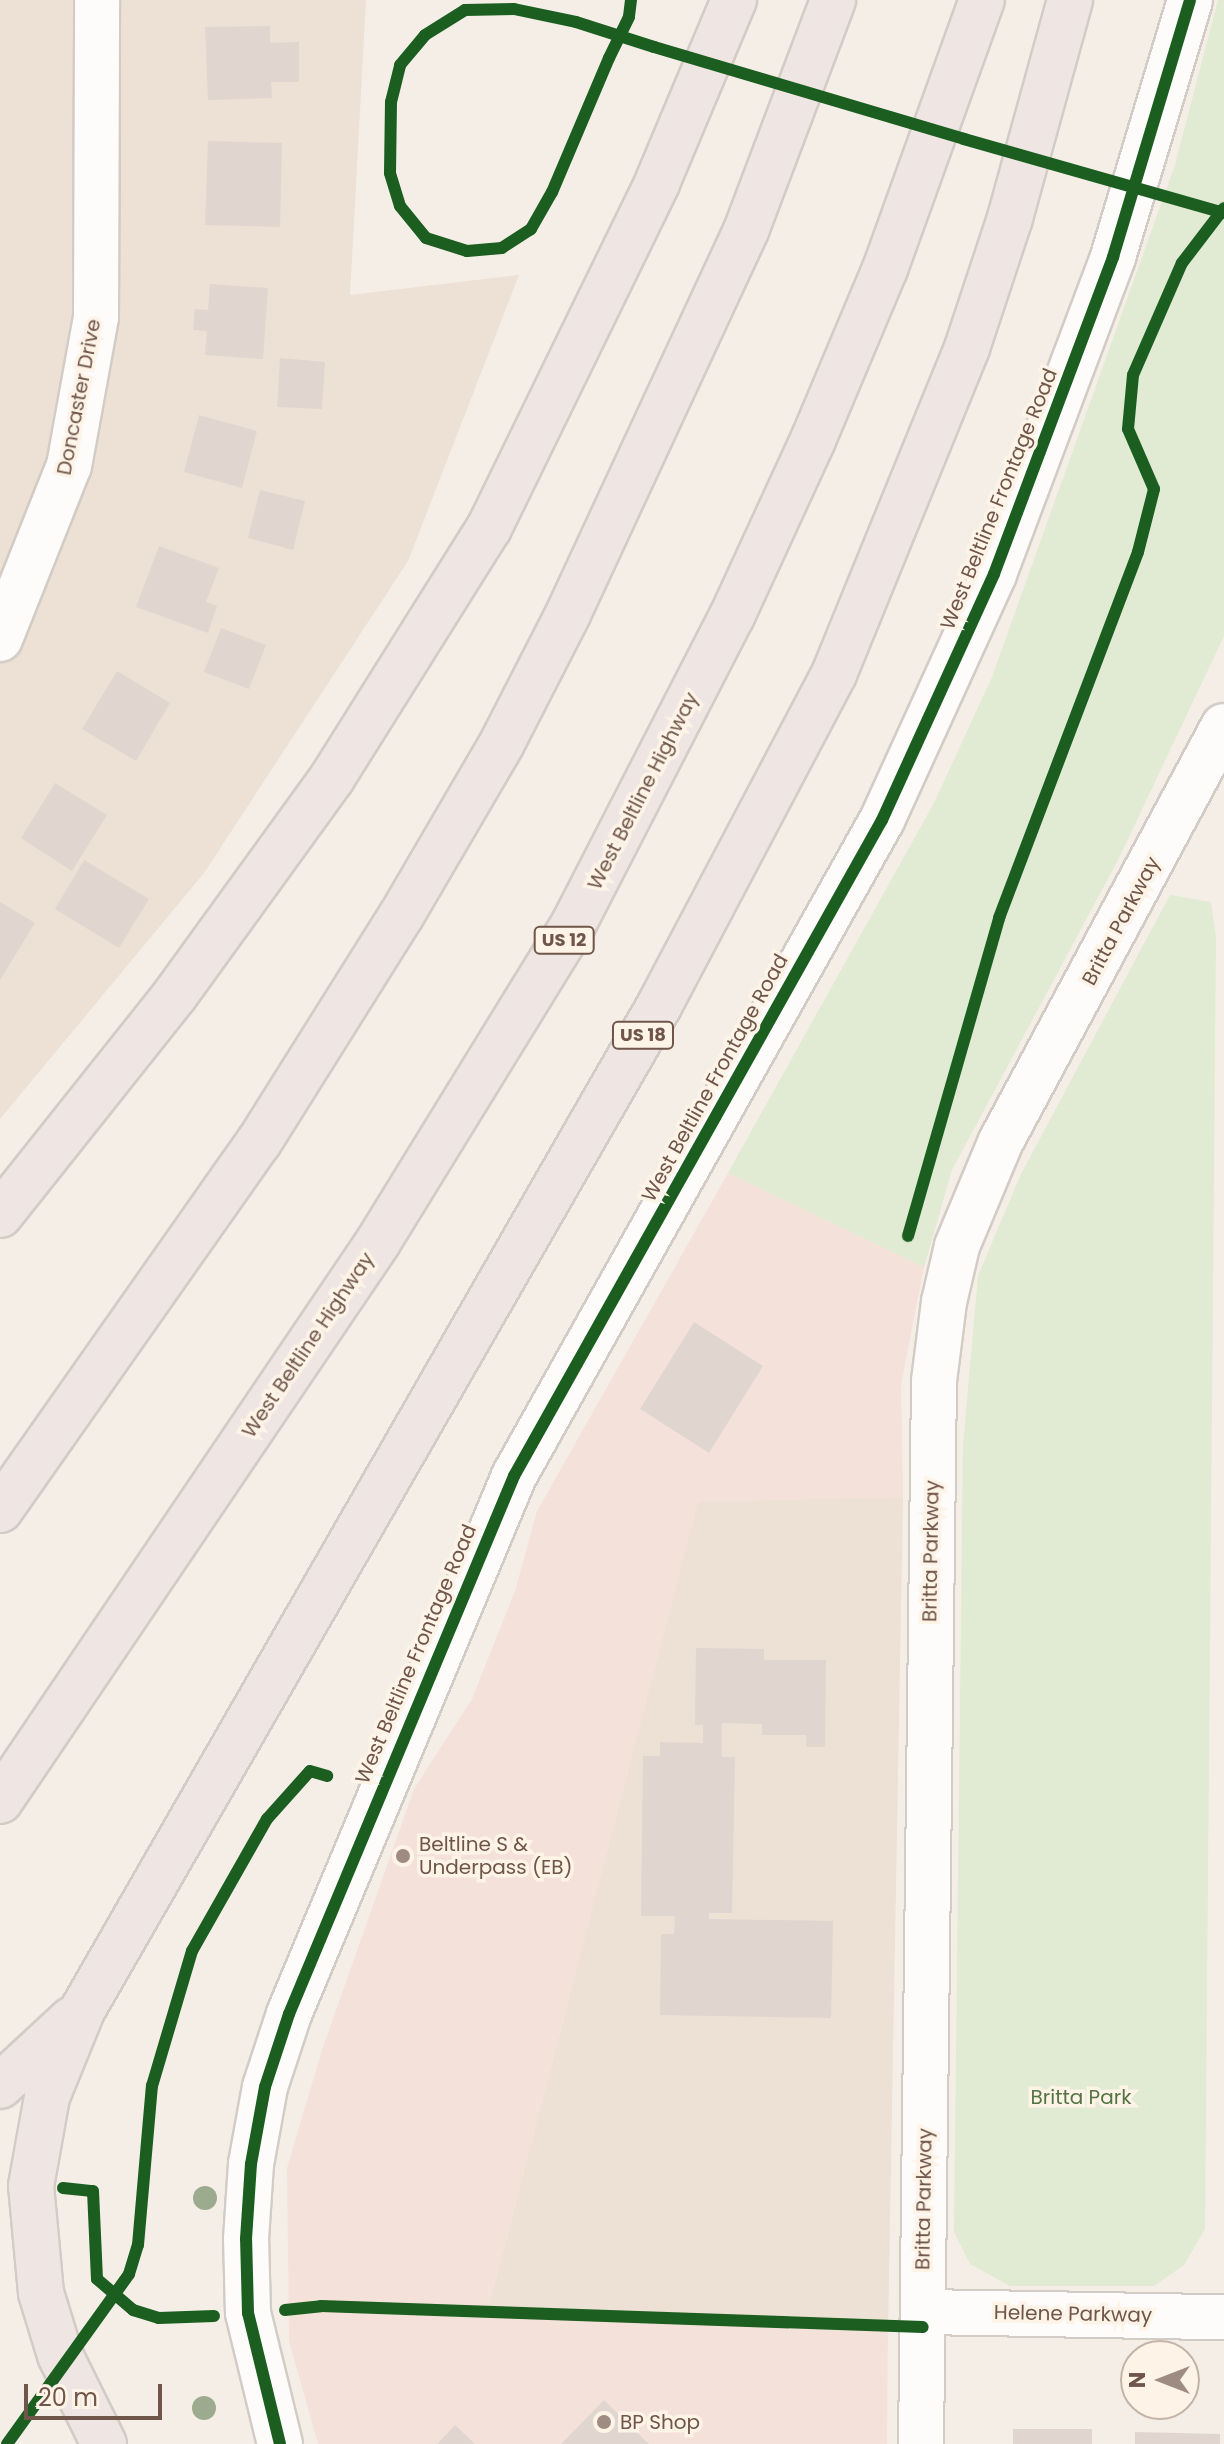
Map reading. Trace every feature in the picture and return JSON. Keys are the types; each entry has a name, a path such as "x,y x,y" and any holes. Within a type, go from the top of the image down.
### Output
{"highway":[{"path":"0,1215 175,995 332,778 489,528 657,183 734,0"},
{"path":"0,1510 259,1142 401,916 502,743 568,614 747,228 833,0"},
{"name":"West Beltline Highway","path":"0,1801 378,1242 573,925 732,616 813,440 885,269 982,0"},
{"name":"US 18","path":"104,2444 60,2355 41,2293 30,2211 47,2097 83,2009 659,1006 834,674 967,348 1010,218 1070,0"},
{"path":"0,2086 83,2009"}],"street":[{"name":"Doncaster Drive","path":"0,639 69,466 96,317 97,0"},
{"name":"West Beltline Frontage Road","path":"280,2444 248,2313 251,2164 265,2087 289,2014 514,1476 882,820 994,574 1113,257 1190,0"},
{"name":"Britta Parkway","path":"921,2444 934,1381 944,1302 957,1246 1000,1143 1224,726"},
{"name":"Helene Parkway","path":"923,2312 1224,2317"}],"shaded area":[{"path":"0,0 366,0 350,295 519,275 408,561 204,873 0,1119"},
{"path":"728,1173 924,1267 901,1385 903,1497 698,1502 487,2313 888,2327 887,2444 318,2444 289,2341 287,2168 322,2050 414,1789 472,1699 515,1591 537,1511"},
{"path":"903,1497 888,2327 487,2313 698,1501"}],"green space":[{"path":"1218,0 1224,0 1224,636 1119,858 952,1170 924,1267 728,1173 934,803 992,677 1175,165"},
{"name":"Britta Park","path":"1170,895 1211,902 1216,937 1205,2229 1184,2265 1154,2286 1010,2286 970,2264 954,2232 963,1445 978,1276 1021,1174"}],"building":[{"path":"270,26 270,43 299,42 299,82 271,82 272,98 208,100 205,27"},
{"path":"208,141 282,143 280,227 205,225"},
{"path":"210,284 268,288 263,359 205,355 207,331 193,330 195,309 208,310"},
{"path":"280,358 325,362 322,409 277,407"},
{"path":"199,415 257,431 242,488 184,472"},
{"path":"260,490 305,501 293,550 248,538"},
{"path":"159,546 219,568 206,602 217,606 208,633 136,607"},
{"path":"221,628 266,645 249,689 204,672"},
{"path":"117,671 170,703 136,761 82,729"},
{"path":"55,783 107,815 72,871 21,838"},
{"path":"84,860 149,899 119,948 55,909"},
{"path":"0,902 35,923 0,980"},
{"path":"694,1322 763,1366 709,1453 640,1409"},
{"path":"696,1648 764,1649 764,1660 826,1660 825,1747 806,1747 806,1735 762,1735 762,1724 722,1723 722,1757 735,1757 732,1913 709,1913 709,1919 833,1921 831,2018 660,2015 661,1934 674,1934 675,1916 641,1916 643,1756 660,1756 660,1742 703,1743 703,1725 695,1725"},
{"name":"BP Shop","path":"604,2400 649,2444 561,2444"},
{"path":"455,2425 475,2444 437,2444"},
{"path":"1013,2429 1092,2429 1092,2444 1013,2444"},
{"path":"1135,2432 1220,2434 1220,2444 1135,2444"}],"cycle path":[{"path":"631,0 629,17 609,58 552,192 531,229 502,248 467,251 426,238 400,206 390,173 391,102 400,65 425,35 465,10 514,9 576,22 654,47 964,139 1224,213"},
{"path":"280,2444 248,2313 246,2239 251,2164 265,2087 289,2014 514,1476 882,820 994,574 1113,257 1190,0"},
{"path":"908,1236 999,918 1138,552 1154,489 1128,429 1133,375 1182,263 1224,208"},
{"path":"7,2444 129,2274 138,2245 152,2086 192,1951 267,1819 310,1771 327,1776"},
{"path":"63,2188 93,2191 97,2279 133,2310 159,2318 214,2316"},
{"path":"285,2310 321,2306 923,2327"}],"place":[{"name":"Beltline S & Underpass (EB)","path":"403,1856"},
{"name":"BP Shop","path":"604,2422"}]}
